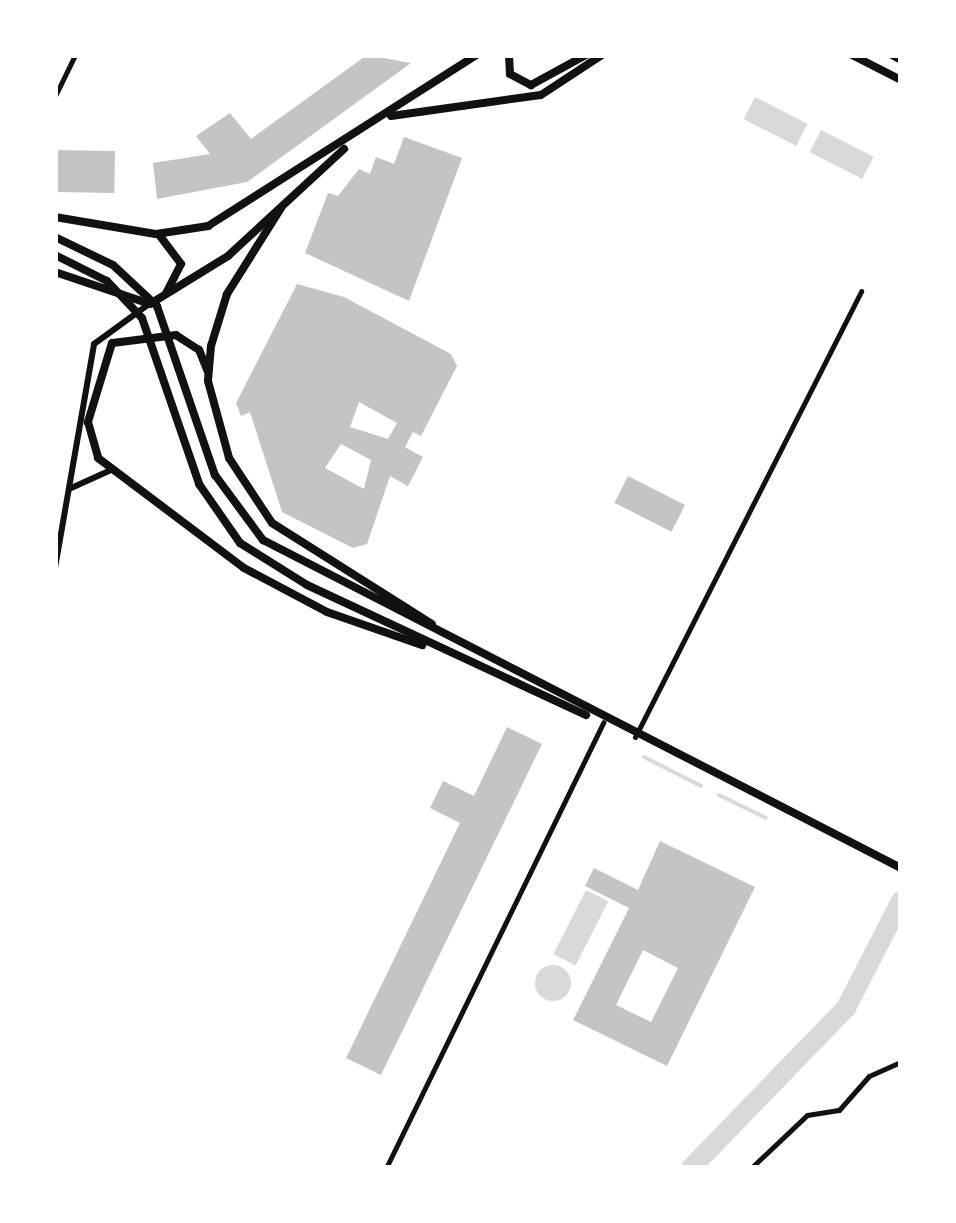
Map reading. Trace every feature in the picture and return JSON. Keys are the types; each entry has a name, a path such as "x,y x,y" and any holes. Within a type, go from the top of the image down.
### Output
{"main road":[{"path":"55,217 156,234 222,220 387,118 476,55"},
{"path":"509,55 510,74 531,85 586,55"},
{"path":"387,118 541,95 602,55"},
{"path":"852,55 901,80"},
{"path":"892,55 901,60"},
{"path":"55,272 150,304 281,208 355,138"},
{"path":"208,372 227,294 281,208"},
{"path":"156,234 181,264 163,298"},
{"path":"55,238 113,264 156,306 212,467 242,520 340,582 604,722"},
{"path":"55,255 106,281 152,333 199,484 226,530 332,598 604,722 898,867"},
{"path":"455,656 292,594 111,470 88,430 112,344 176,335 208,372 229,458 260,512 460,643"}],"street":[{"path":"55,96 74,55"},
{"path":"635,737 861,292"},
{"path":"55,568 96,340 150,304"},
{"path":"68,490 111,470"},
{"path":"386,1168 604,722"},
{"path":"751,1168 807,1116 840,1110 869,1076 901,1062"}],"shaded area":[{"path":"755,97 808,124 796,146 744,119"},
{"path":"821,130 874,157 862,179 810,152"},
{"path":"586,890 608,901 576,966 553,954"},
{"path":"553,965 566,970 571,983 566,996 553,1001 540,996 535,983 540,970"}],"building":[{"path":"367,55 411,63 247,182 157,199 153,163 210,154 196,136 230,113 251,139"},
{"path":"404,137 462,158 409,301 305,253 328,193 338,196 359,169 370,174 376,157 394,164"},
{"path":"55,150 115,151 114,193 55,192"},
{"path":"297,284 344,297 451,354 457,366 421,436 413,432 405,447 423,457 408,486 390,476 367,544 353,548 282,512 250,412 241,416 236,403","holes":["359,402 397,423 388,439 350,427","341,444 371,460 364,489 325,468"]},
{"path":"628,476 685,505 671,532 614,503"},
{"path":"507,727 542,744 381,1075 346,1058 460,823 430,808 443,781 474,796"},
{"path":"660,841 755,887 667,1066 573,1020 629,908 585,886 594,868 638,890","holes":["643,950 678,968 651,1022 616,1005"]}],"waterway":[{"path":"644,757 701,786"},
{"path":"719,795 766,818"},
{"path":"691,1168 846,1008 901,901"}]}
